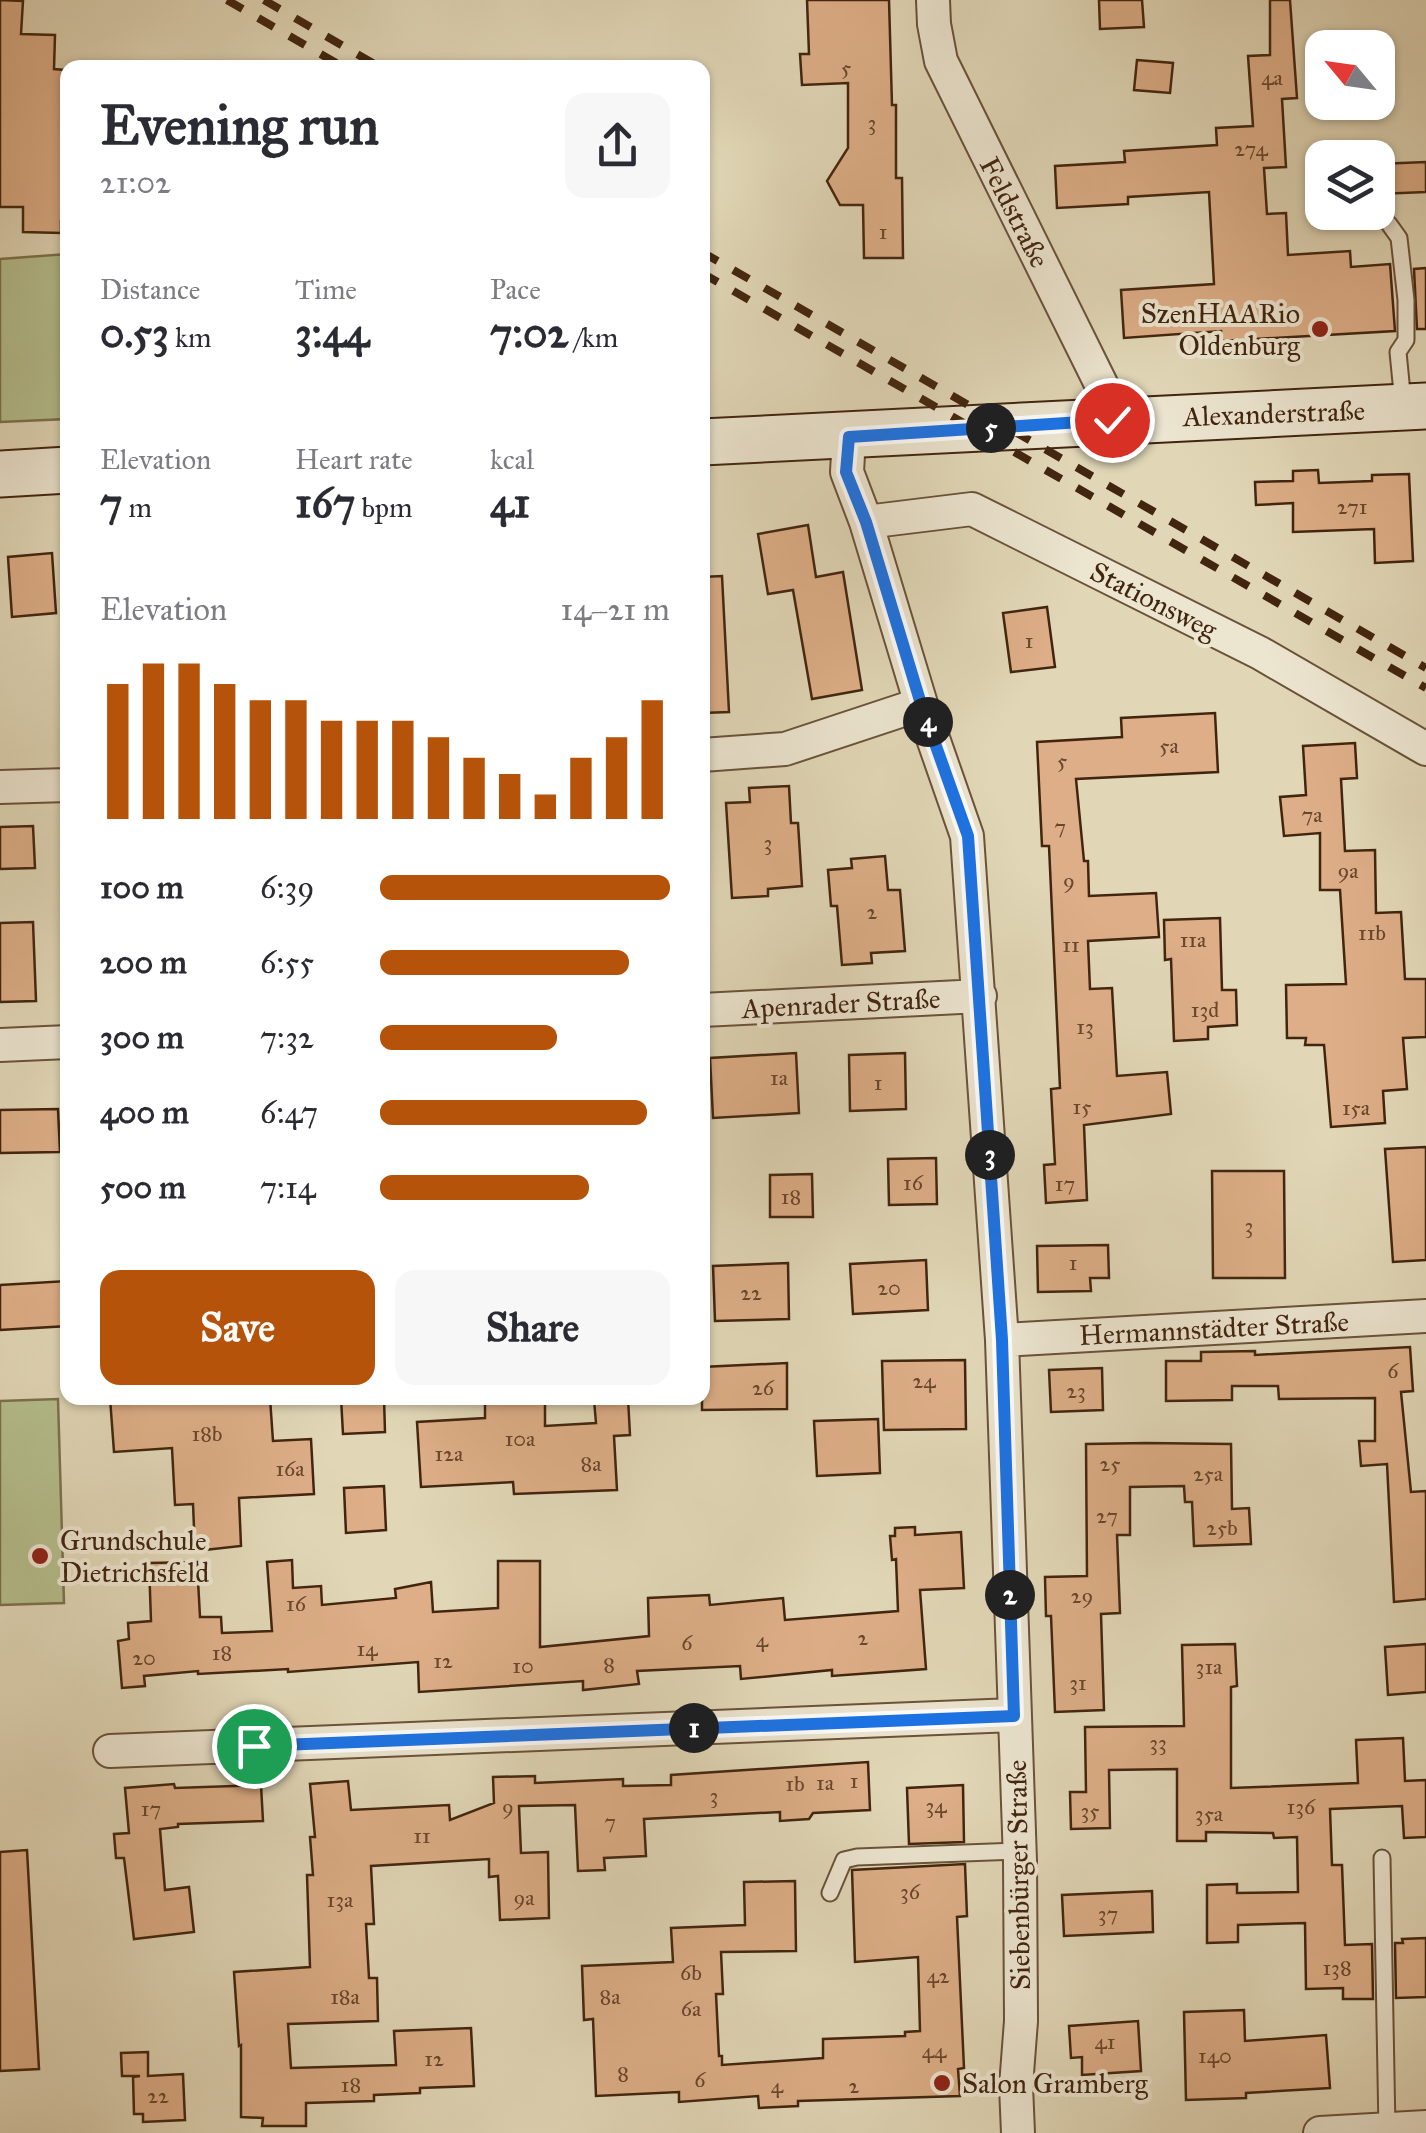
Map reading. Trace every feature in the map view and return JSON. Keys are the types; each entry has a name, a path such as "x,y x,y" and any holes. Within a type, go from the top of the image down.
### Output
{"main road":[{"name":"Alexanderstraße","path":"710,442 1414,407"},
{"path":"0,474 60,470"}],"street":[{"name":"Feldstraße","path":"933,0 941,61 1104,390 1112,420"},
{"name":"Siebenbürger Straße","path":"849,437 846,472 866,522 921,704 968,836 1002,1340 1020,1851 1018,2133"},
{"name":"Stationsweg","path":"866,522 972,508 1260,653 1426,749"},
{"path":"710,755 785,749 921,704"},
{"path":"0,787 60,784"},
{"name":"Apenrader Straße","path":"710,1010 980,996"},
{"path":"0,1045 60,1042"},
{"name":"Hermannstädter Straße","path":"1002,1340 1426,1316"},
{"path":"110,1751 1014,1716"},
{"path":"1320,2133 1426,2127"}],"lane":[{"path":"1393,230 1398,238 1406,300 1406,340 1398,352 1414,407"},
{"path":"830,1893 844,1860 857,1856 1020,1851"},
{"path":"1382,1858 1387,2130"}],"green space":[{"path":"60,255 60,419 0,422 0,259"},
{"path":"58,1399 64,1603 0,1605 0,1401"}],"building":[{"path":"0,0 23,1 21,34 55,35 54,69 60,70 60,233 23,232 23,207 0,207"},
{"path":"807,0 889,0 896,178 902,178 903,258 864,258 863,205 840,205 827,181 848,148 848,83 802,85 800,54 809,54"},
{"path":"1099,0 1142,0 1144,27 1100,29"},
{"path":"1270,0 1290,0 1297,98 1282,99 1286,167 1264,168 1267,214 1286,213 1288,255 1350,251 1351,267 1390,264 1395,331 1221,341 1221,331 1124,338 1121,290 1214,284 1209,192 1128,197 1128,204 1057,208 1055,166 1125,162 1124,151 1217,145 1216,128 1253,126 1248,56 1270,55"},
{"path":"1137,60 1173,63 1170,93 1134,90"},
{"path":"1426,162 1426,192 1395,193 1395,163"},
{"path":"1426,268 1426,329 1417,329 1414,269"},
{"path":"1318,470 1319,483 1372,481 1372,475 1409,474 1413,561 1375,563 1374,529 1293,532 1293,503 1256,505 1255,482 1293,481 1293,471"},
{"path":"808,525 816,577 843,572 862,690 812,699 793,590 768,594 758,534"},
{"path":"52,553 56,613 12,617 8,557"},
{"path":"722,576 729,712 710,713 710,577"},
{"path":"1047,607 1055,667 1011,672 1003,613"},
{"path":"1215,713 1218,772 1076,779 1089,896 1156,893 1159,937 1088,941 1090,989 1112,988 1117,1076 1167,1072 1171,1114 1084,1125 1087,1200 1046,1203 1044,1165 1055,1164 1051,1089 1060,1088 1049,846 1042,846 1037,742 1122,737 1121,718"},
{"path":"1355,743 1357,778 1341,779 1345,851 1375,850 1376,913 1401,912 1405,979 1426,979 1426,1037 1403,1038 1407,1089 1383,1091 1385,1123 1331,1127 1324,1045 1305,1045 1306,1038 1287,1038 1286,985 1346,984 1340,890 1320,890 1320,833 1284,836 1280,797 1306,795 1303,746"},
{"path":"789,786 791,823 798,823 802,886 768,889 768,896 732,898 726,803 750,802 749,788"},
{"path":"33,826 35,868 0,869 0,827"},
{"path":"885,856 888,890 900,890 905,951 871,953 872,963 842,965 837,906 831,906 828,870 852,868 851,859"},
{"path":"1220,918 1222,990 1236,990 1237,1025 1208,1027 1208,1039 1174,1041 1171,959 1165,960 1164,920"},
{"path":"33,922 36,1001 0,1002 0,923"},
{"path":"796,1053 799,1113 713,1118 710,1058"},
{"path":"905,1053 906,1109 850,1111 849,1055"},
{"path":"58,1109 60,1152 0,1153 0,1110"},
{"path":"1426,1147 1426,1260 1393,1262 1385,1149"},
{"path":"936,1158 937,1204 889,1205 888,1159"},
{"path":"1212,1171 1284,1171 1285,1278 1213,1278"},
{"path":"812,1174 813,1217 770,1217 770,1175"},
{"path":"1108,1245 1109,1278 1090,1278 1091,1291 1038,1292 1037,1246"},
{"path":"926,1260 928,1310 853,1314 850,1264"},
{"path":"788,1263 789,1319 715,1321 713,1266"},
{"path":"60,1281 60,1326 0,1330 0,1285"},
{"path":"1410,1347 1413,1391 1401,1392 1411,1492 1426,1491 1426,1599 1394,1602 1387,1464 1361,1466 1359,1441 1375,1441 1375,1398 1279,1399 1278,1386 1232,1386 1232,1400 1166,1401 1166,1361 1201,1361 1201,1352 1255,1351 1255,1355"},
{"path":"965,1360 966,1429 884,1430 882,1361"},
{"path":"787,1363 787,1409 702,1410 702,1405 710,1405 710,1367"},
{"path":"1102,1368 1103,1410 1051,1412 1049,1370"},
{"path":"111,1405 270,1405 273,1441 311,1439 314,1494 239,1498 241,1546 195,1551 193,1504 175,1505 172,1448 114,1452"},
{"path":"341,1405 384,1405 385,1432 343,1434"},
{"path":"485,1405 545,1405 545,1426 596,1423 594,1405 628,1405 630,1435 614,1436 617,1490 514,1494 513,1482 421,1487 417,1422 485,1418"},
{"path":"878,1419 880,1473 817,1476 814,1421"},
{"path":"1086,1444 1231,1444 1232,1509 1249,1508 1251,1544 1194,1546 1192,1502 1185,1502 1184,1486 1130,1487 1130,1535 1117,1535 1120,1613 1101,1614 1104,1710 1055,1712 1051,1616 1046,1616 1045,1577 1087,1576"},
{"path":"384,1486 386,1530 346,1533 344,1488"},
{"path":"915,1527 915,1535 961,1532 964,1588 920,1590 926,1669 832,1676 832,1670 741,1679 740,1666 637,1671 639,1684 583,1690 583,1681 419,1692 418,1662 288,1672 198,1671 144,1676 145,1686 122,1688 118,1641 129,1639 128,1623 151,1621 149,1563 197,1562 200,1617 221,1617 222,1633 272,1631 267,1562 292,1560 293,1588 321,1586 322,1605 396,1598 395,1589 431,1582 433,1612 498,1608 498,1561 540,1561 540,1647 649,1636 648,1598 709,1595 710,1605 783,1598 785,1620 898,1611 896,1559 892,1560 890,1536 895,1536 895,1528"},
{"path":"1235,1644 1237,1686 1231,1687 1231,1788 1358,1783 1356,1740 1403,1738 1405,1781 1426,1780 1426,1837 1404,1838 1402,1806 1330,1809 1332,1865 1342,1865 1345,1945 1372,1944 1373,1999 1343,1999 1343,1988 1306,1989 1305,1923 1238,1925 1238,1942 1207,1943 1207,1885 1237,1884 1237,1893 1298,1892 1297,1837 1206,1832 1206,1841 1177,1841 1177,1769 1109,1770 1110,1828 1071,1829 1070,1792 1086,1792 1085,1727 1184,1726 1182,1645"},
{"path":"1426,1644 1426,1692 1388,1695 1385,1647"},
{"path":"868,1762 870,1810 813,1813 809,1819 780,1821 780,1812 644,1819 646,1856 604,1858 605,1870 578,1871 575,1805 519,1806 521,1853 548,1852 549,1918 500,1920 498,1876 489,1877 489,1859 371,1866 374,1924 366,1924 369,1978 377,1978 378,2021 288,2024 291,2068 396,2065 394,2031 471,2028 474,2086 420,2088 420,2093 374,2095 374,2101 306,2103 306,2126 262,2126 263,2118 241,2117 241,2045 234,1972 310,1967 307,1875 313,1875 310,1837 315,1837 310,1784 348,1781 351,1810 449,1805 450,1820 494,1803 493,1777 535,1776 535,1783 623,1779 623,1786 671,1785 671,1775"},
{"path":"174,1784 175,1788 261,1785 263,1821 178,1824 160,1829 165,1890 189,1887 194,1932 134,1939 124,1858 116,1858 114,1834 129,1833 125,1788"},
{"path":"963,1785 964,1842 909,1844 907,1788"},
{"path":"27,1850 39,2069 0,2071 0,1852"},
{"path":"965,1864 967,1916 957,1917 964,2068 958,2069 960,2096 798,2101 798,2106 759,2108 758,2096 679,2102 679,2092 596,2096 593,2019 584,2020 582,1966 673,1962 671,1928 745,1925 744,1882 795,1881 796,1951 721,1952 723,1994 716,1994 719,2056 722,2065 823,2058 823,2039 905,2036 905,2032 920,2031 918,1957 855,1962 852,1870"},
{"path":"1152,1891 1153,1932 1064,1936 1062,1895"},
{"path":"1426,1938 1426,1997 1396,1998 1395,1943"},
{"path":"1244,2010 1245,2041 1326,2035 1330,2088 1186,2100 1184,2012"},
{"path":"1138,2021 1141,2071 1082,2075 1082,2057 1071,2058 1069,2026"},
{"path":"148,2052 148,2076 183,2074 185,2120 143,2122 143,2114 134,2114 133,2077 140,2076 122,2076 121,2053"}],"railway":[{"path":"227,0 331,60"},
{"path":"264,0 367,60"},
{"path":"710,257 1426,668"},
{"path":"710,278 1426,688"}],"place":[{"name":"SzenHAARio Oldenburg","path":"1320,329"},
{"name":"Grundschule Dietrichsfeld","path":"40,1556"},
{"name":"Salon Gramberg","path":"942,2083"}],"route":[{"path":"254,1746 1014,1716 1002,1340 968,836 921,704 866,522 846,472 849,437 1112,420"}]}
